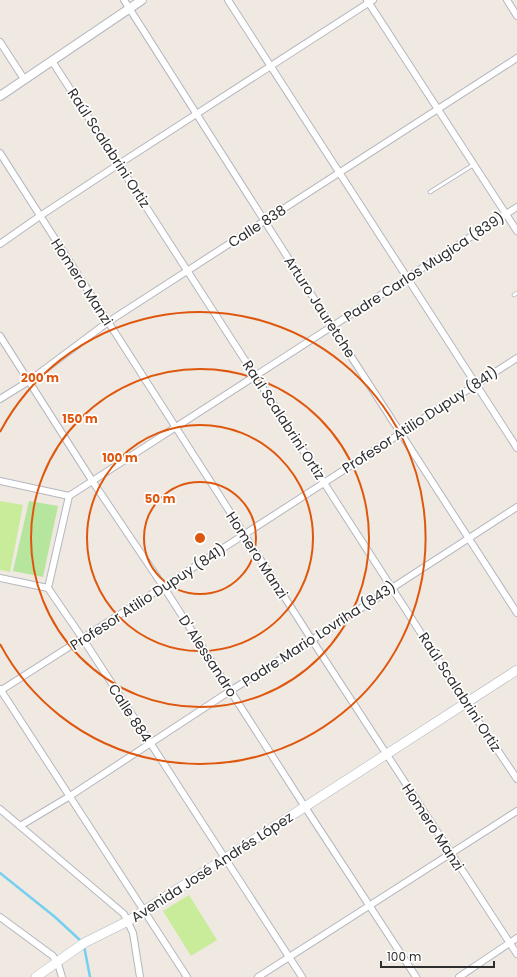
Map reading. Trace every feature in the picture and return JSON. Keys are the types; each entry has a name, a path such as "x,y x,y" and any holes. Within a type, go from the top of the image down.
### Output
{"main road":[{"name":"Avenida José Andrés López","path":"36,977 71,952 128,921 517,670"}],"street":[{"name":"Arturo Jauretche","path":"124,0 196,115 517,613"},
{"path":"0,96 142,0"},
{"path":"228,0 517,448"},
{"path":"507,0 517,16"},
{"path":"0,244 119,164 271,67 370,1 473,165 517,231"},
{"path":"0,42 24,79"},
{"name":"Calle 838","path":"0,399 29,381 108,322 517,58"},
{"name":"Raúl Scalabrini Ortiz","path":"52,61 466,703 517,779"},
{"name":"Homero Manzi","path":"0,153 450,854 517,954"},
{"name":"Padre Carlos Mugica (839)","path":"69,496 177,428 407,277 517,207"},
{"name":"D' Alessandro","path":"0,336 93,482 163,586 230,692 416,977"},
{"name":"Profesor Atilio Dupuy (841)","path":"0,690 83,639 517,358"},
{"path":"0,481 69,496 48,588 0,578"},
{"name":"Padre Mario Lovriha (843)","path":"20,826 70,796 517,507"},
{"name":"Calle 884","path":"48,588 83,639 302,977"},
{"path":"0,690 187,977"},
{"path":"0,809 117,908 128,921 133,933 140,977"},
{"path":"258,977 517,811"},
{"path":"0,917 40,945 57,961 62,977"},
{"path":"459,977 517,938"}],"lane":[{"path":"430,192 473,165"}],"green space":[{"path":"0,501 23,505 10,572 0,570"},
{"path":"29,501 58,506 43,577 13,571"},
{"path":"189,895 217,940 191,956 163,911"}],"waterway":[{"path":"0,873 55,917 82,942"},
{"path":"84,946 90,977"}]}
